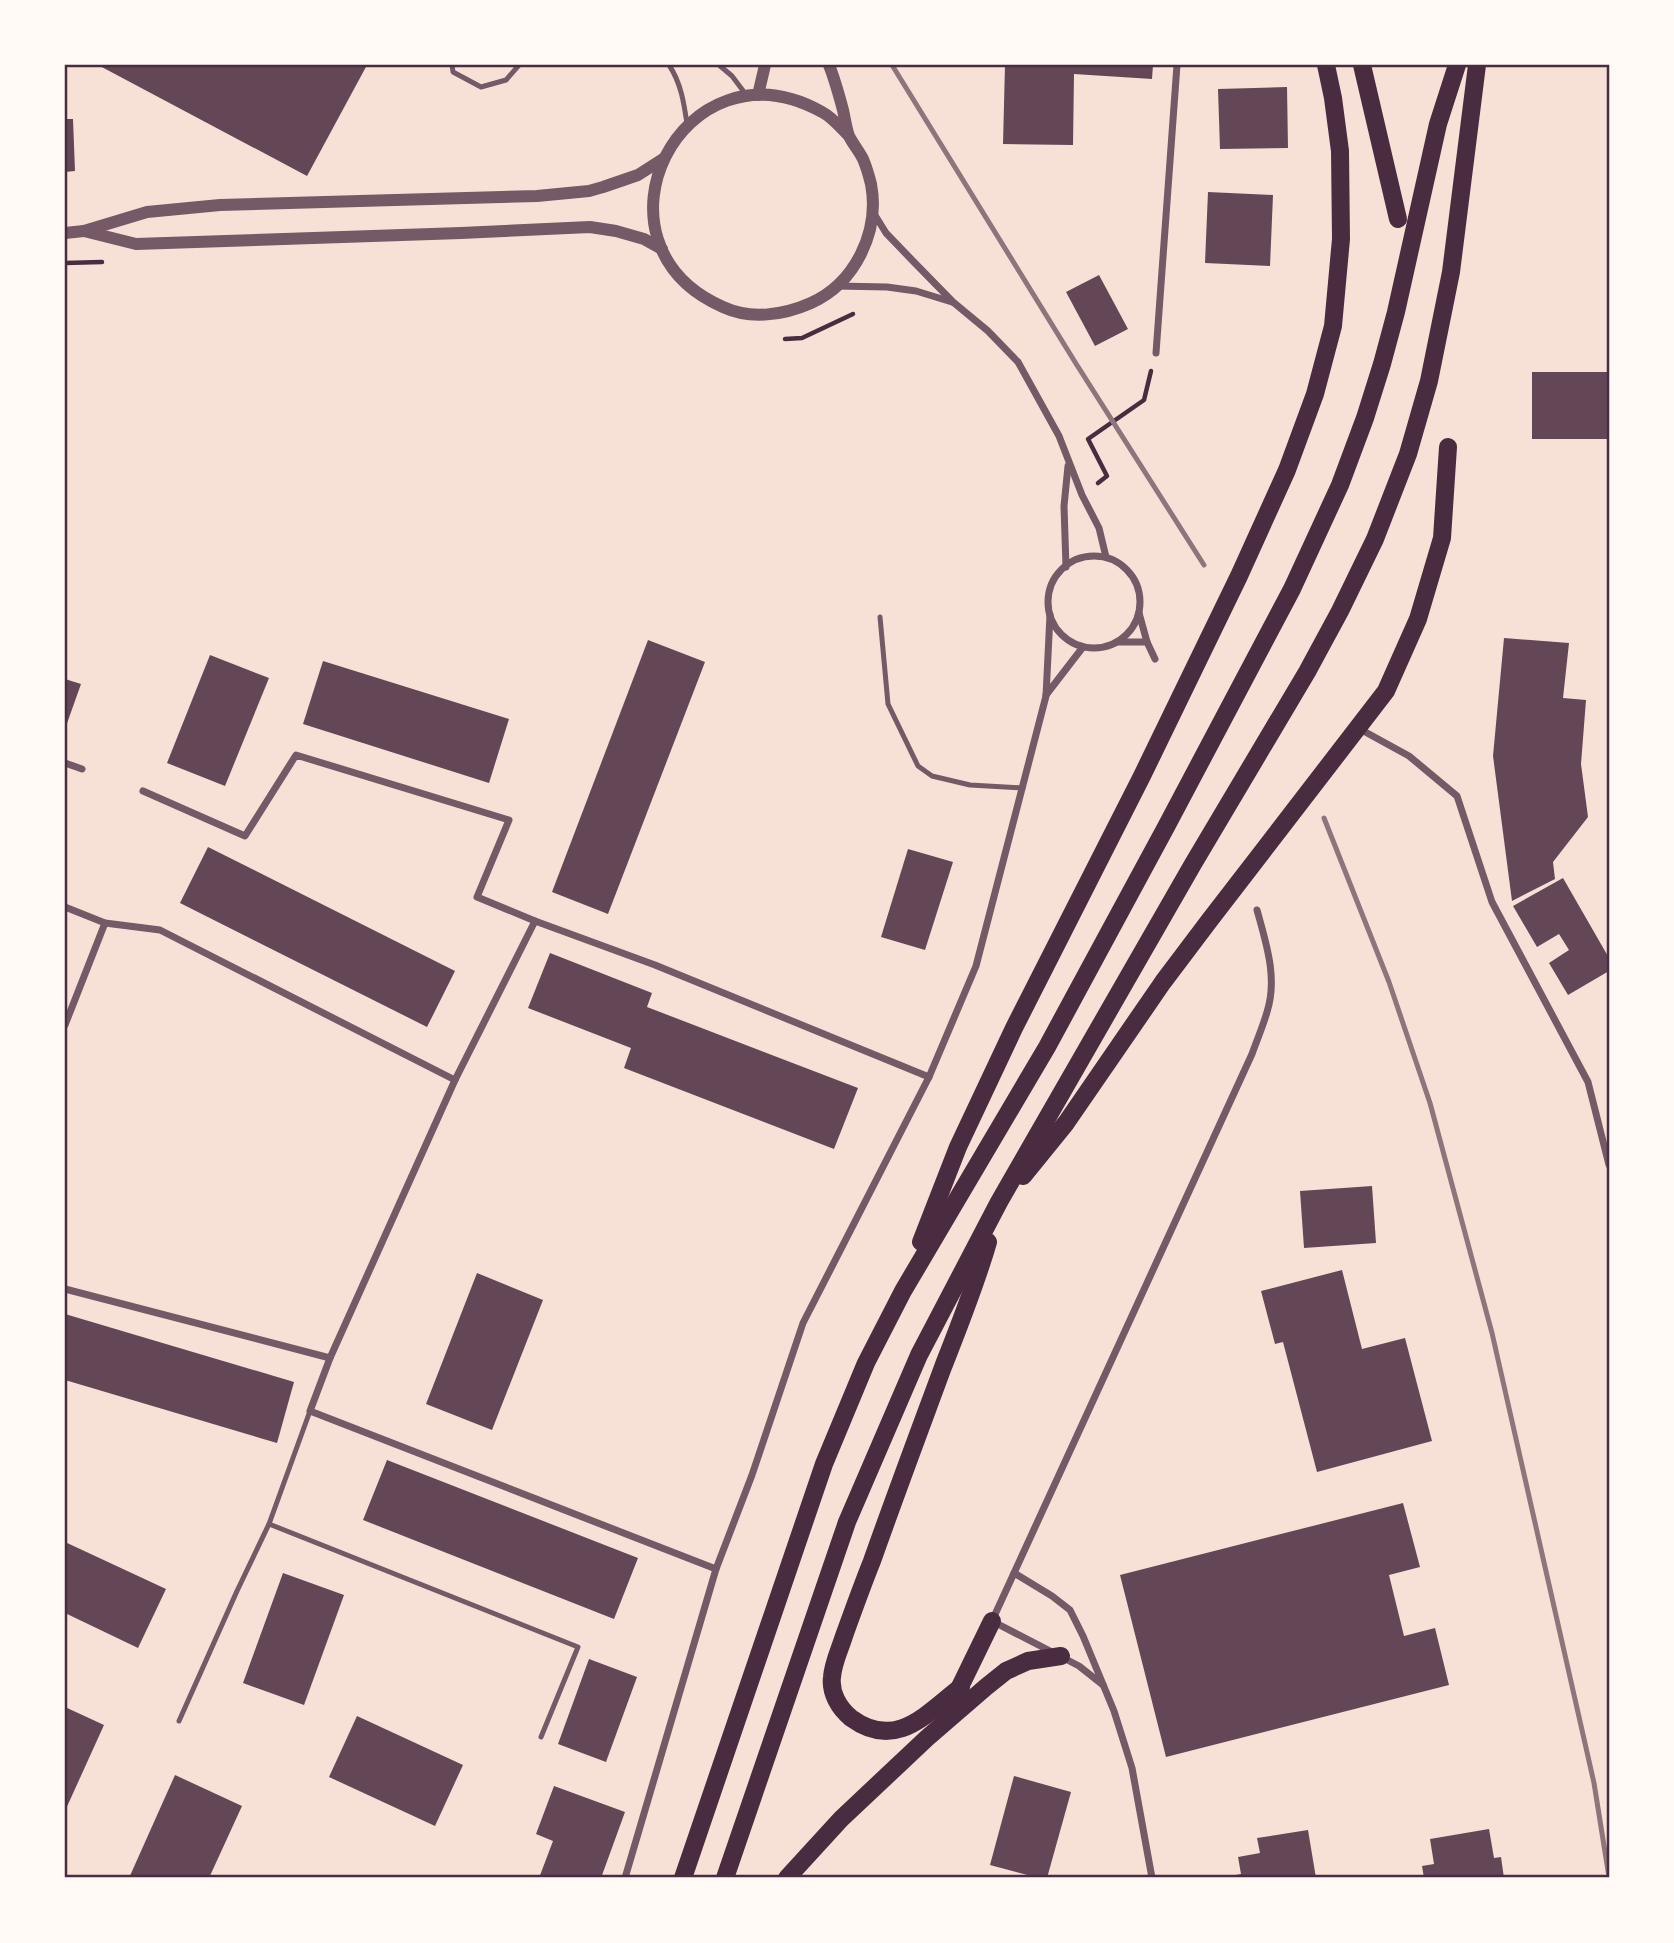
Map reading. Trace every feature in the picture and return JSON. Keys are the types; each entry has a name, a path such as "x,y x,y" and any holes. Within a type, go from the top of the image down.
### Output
{"main road":[{"path":"902,1291 958,1147 1014,1028 1142,776 1239,576 1287,470 1315,394 1333,326 1341,239 1340,151 1334,98 1326,65"},
{"path":"1362,65 1398,219"},
{"path":"683,1878 824,1464 866,1363 902,1291 1047,1047 1166,827 1280,612 1340,485 1365,418 1396,312 1438,124 1457,65"},
{"path":"725,1878 847,1522 919,1355 999,1202 1307,672 1375,539 1408,454 1429,381 1451,272 1477,65"},
{"path":"961,1686 914,1723 885,1732 859,1723 847,1714 837,1702 832,1676 986,1248 999,1202 1035,1163 1066,1123 1163,982 1386,691 1418,619 1442,538 1448,447"},
{"path":"926,1738 946,1713 992,1621"},
{"path":"788,1878 841,1819 926,1738 1006,1671 1028,1661 1061,1656"}],"street":[{"path":"753,95 765,65"},
{"path":"830,65 849,136"},
{"path":"1156,353 1177,65"},
{"path":"753,95 793,99 824,113 849,136 863,159 871,185 873,212 870,232 851,271 818,300 797,309 774,314 729,310 707,300 689,286 673,269 662,249 653,204 663,159 687,125 705,111 725,101 753,95"},
{"path":"65,233 84,231 147,212 220,205 537,196 589,191 638,175 663,159"},
{"path":"873,212 886,233 953,302 988,331 1018,362 1059,436 1082,495 1100,528 1106,557"},
{"path":"84,231 135,244 590,227 616,230 662,249"},
{"path":"836,286 887,287 916,291 953,302"},
{"path":"1066,567 1064,506 1068,462"},
{"path":"625,1878 716,1569 752,1475 803,1323 929,1077 976,966 1046,696 1050,615 1048,601 1051,586 1059,572 1072,562 1087,556 1106,557 1121,563 1138,587 1138,618 1130,632 1105,647 1083,647 1065,638 1050,615"},
{"path":"1139,612 1155,659"},
{"path":"1117,642 1147,642"},
{"path":"1046,696 1083,647"},
{"path":"1358,728 1409,756 1457,796 1492,902 1588,1082 1609,1165"},
{"path":"143,791 245,836 296,755 509,820 477,897 655,965 929,1077"},
{"path":"65,763 82,769"},
{"path":"65,906 105,923 160,930 454,1080"},
{"path":"1103,1685 1079,1666 992,1621 1252,1054 1268,1010 1272,978 1267,945 1257,910"},
{"path":"535,921 454,1080 330,1358 310,1411 716,1569"},
{"path":"65,1025 105,923"},
{"path":"65,1289 330,1358"},
{"path":"1014,1573 1052,1595 1070,1610 1083,1636 1114,1711 1132,1768 1152,1878"}],"lane":[{"path":"453,65 453,72 481,87 506,80 519,65"},
{"path":"669,65 677,77 687,125"},
{"path":"719,65 753,95"},
{"path":"880,617 888,704 918,766 932,776 957,782 1023,789"},
{"path":"179,1721 269,1524 310,1411"},
{"path":"269,1524 578,1647 541,1737"}],"path":[{"path":"65,263 107,262"},
{"path":"777,339 802,338 853,314"},
{"path":"1088,439 1144,400 1156,353"}],"building":[{"path":"98,65 367,65 307,176"},
{"path":"1005,65 1153,65 1152,79 1074,74 1073,145 1003,144"},
{"path":"1287,87 1288,148 1220,149 1218,89"},
{"path":"65,119 73,119 75,171 65,172"},
{"path":"1208,192 1273,195 1270,266 1205,263"},
{"path":"1099,275 1128,329 1095,346 1066,292"},
{"path":"1532,372 1609,372 1609,439 1532,439"},
{"path":"1504,638 1569,643 1563,698 1586,700 1581,764 1588,817 1553,862 1555,879 1512,901 1493,756"},
{"path":"648,640 705,662 608,914 552,892"},
{"path":"210,655 269,678 225,786 167,763"},
{"path":"323,661 509,719 489,783 303,724"},
{"path":"65,679 81,684 65,729"},
{"path":"208,847 455,971 427,1027 180,903"},
{"path":"908,849 953,862 925,950 881,937"},
{"path":"1563,878 1609,958 1609,971 1568,995 1549,963 1569,950 1559,934 1537,947 1513,906"},
{"path":"550,953 652,993 647,1007 858,1088 834,1149 624,1068 631,1048 528,1008"},
{"path":"1372,1186 1376,1243 1304,1248 1300,1191"},
{"path":"1342,1270 1362,1349 1405,1338 1432,1441 1317,1472 1283,1342 1275,1344 1261,1291"},
{"path":"477,1273 543,1300 492,1430 426,1404"},
{"path":"65,1314 294,1382 277,1443 65,1380"},
{"path":"387,1460 638,1558 614,1619 363,1520"},
{"path":"1403,1503 1420,1567 1389,1575 1404,1636 1435,1628 1449,1685 1166,1757 1120,1575"},
{"path":"65,1542 166,1589 138,1648 65,1613"},
{"path":"283,1573 344,1595 304,1705 243,1683"},
{"path":"589,1659 637,1677 606,1762 558,1744"},
{"path":"65,1707 104,1725 65,1811"},
{"path":"357,1716 463,1765 435,1826 329,1777"},
{"path":"175,1775 242,1806 209,1878 129,1878"},
{"path":"1014,1776 1071,1792 1047,1878 990,1865"},
{"path":"554,1786 625,1812 601,1878 539,1878 553,1841 536,1834"},
{"path":"1489,1829 1494,1858 1501,1857 1504,1878 1424,1878 1422,1866 1434,1864 1430,1839"},
{"path":"1308,1830 1316,1878 1225,1878 1241,1874 1238,1857 1260,1853 1257,1838"}],"railway":[{"path":"892,65 1204,565"},
{"path":"1324,818 1389,982 1430,1103 1492,1333 1594,1783 1609,1877"}]}
